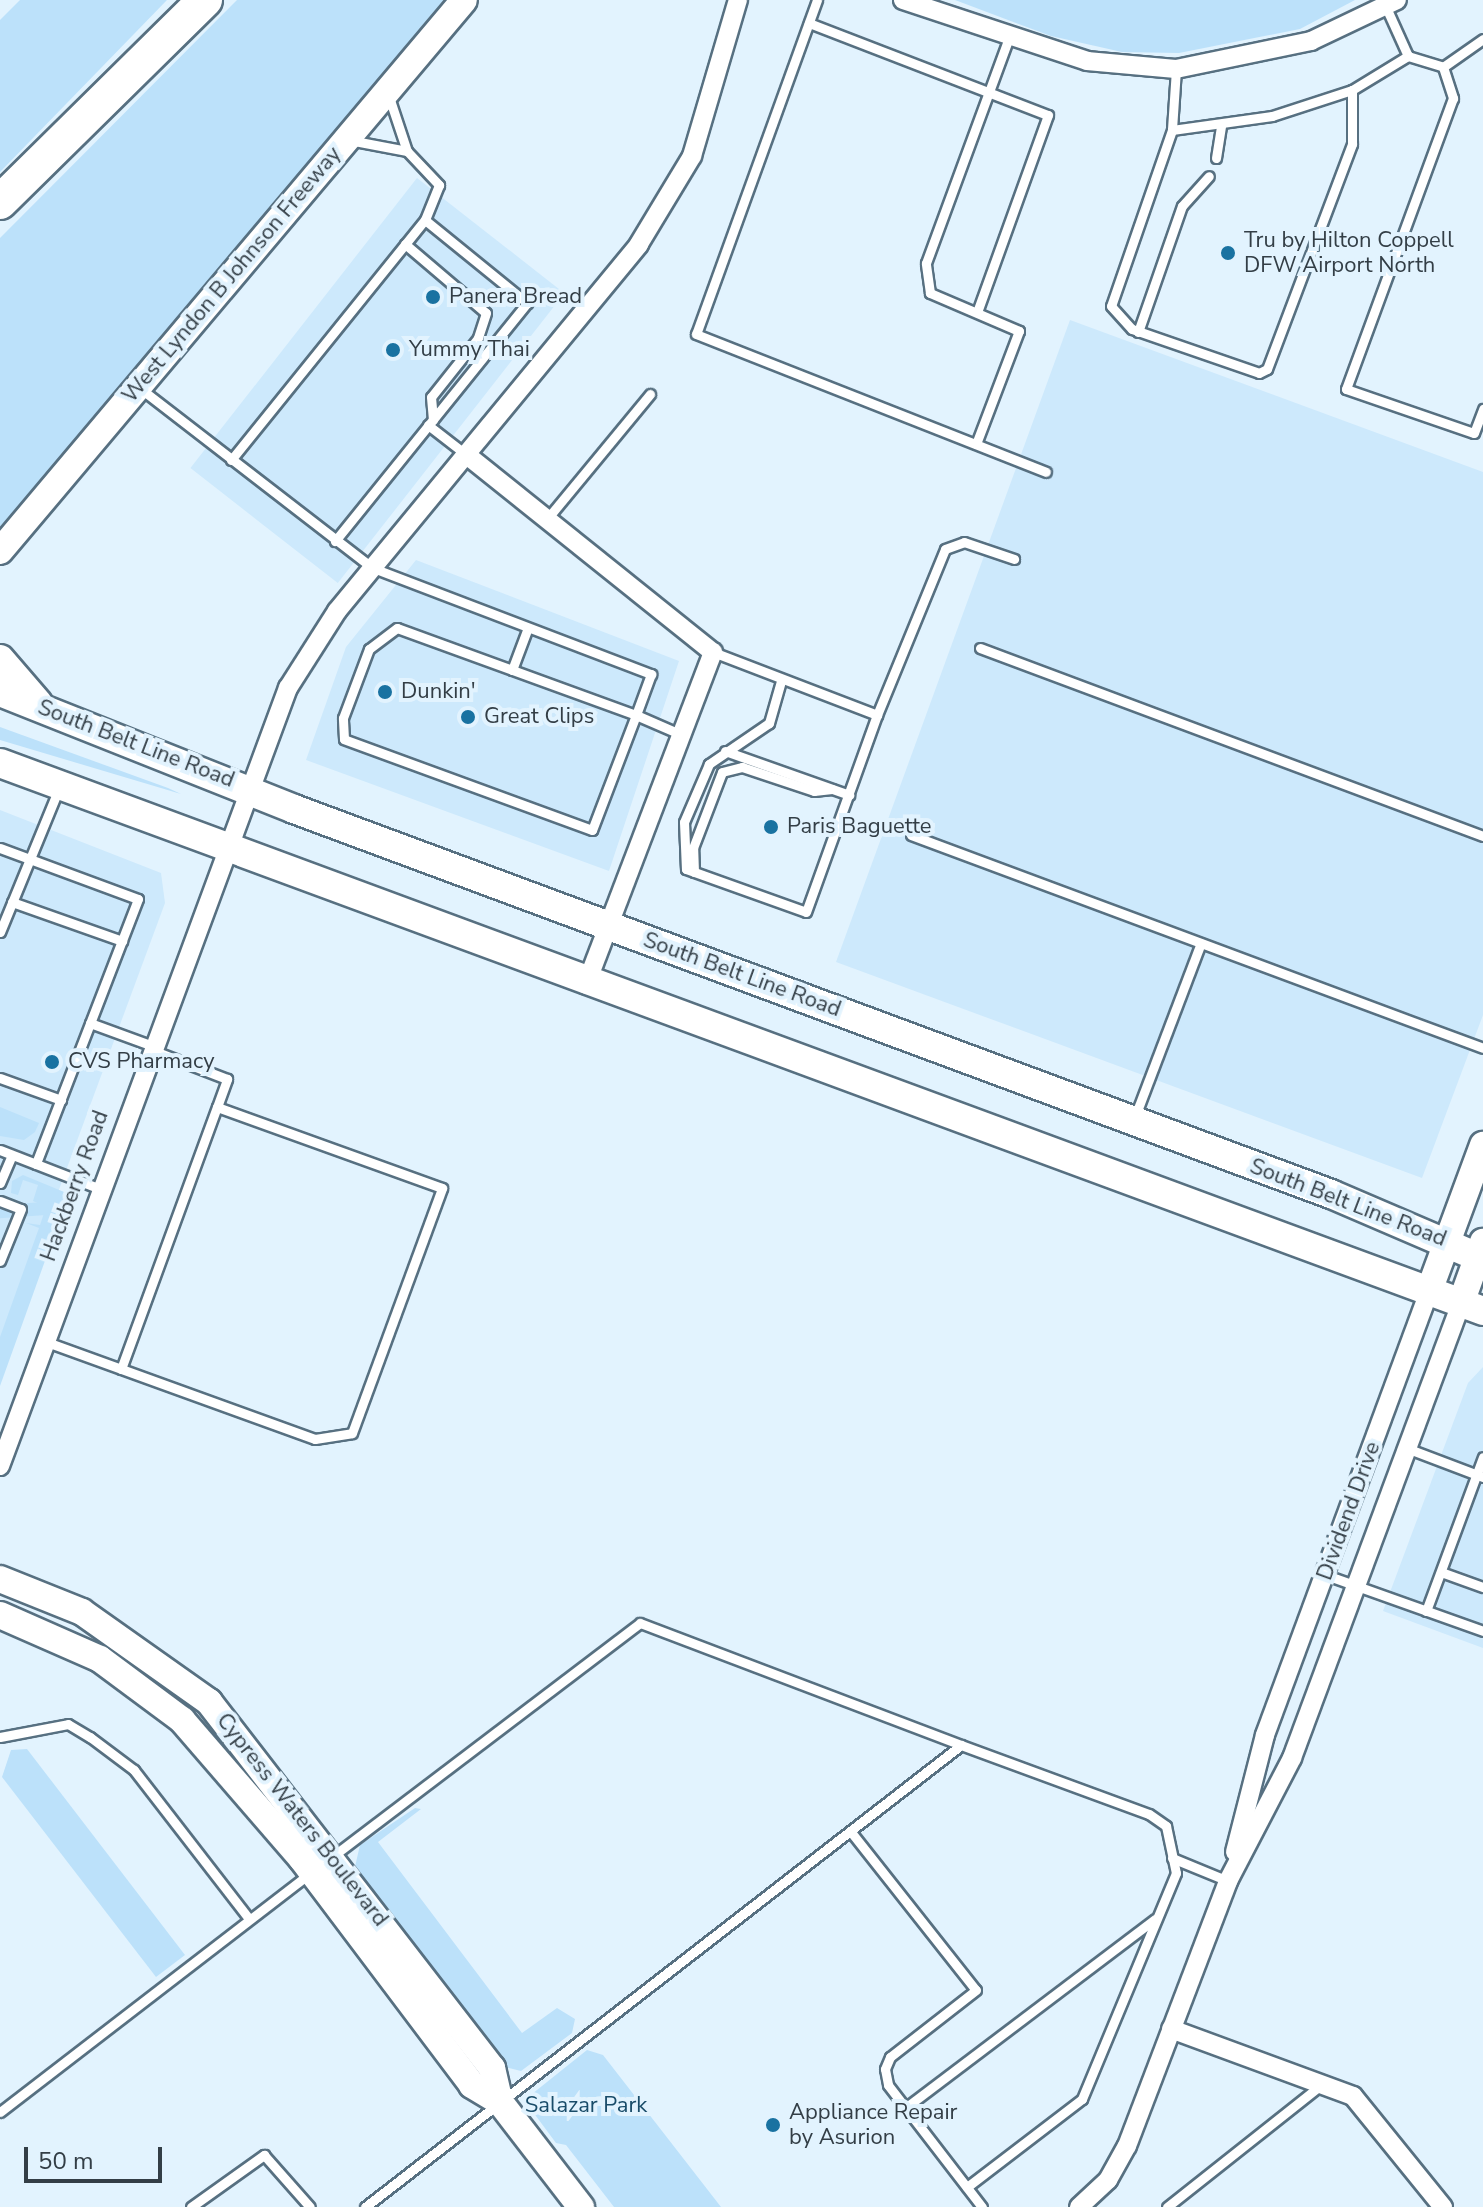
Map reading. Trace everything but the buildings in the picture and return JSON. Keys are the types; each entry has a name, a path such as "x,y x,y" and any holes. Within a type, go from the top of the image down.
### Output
{"highway":[{"path":"0,202 205,0"}],"main road":[{"path":"0,659 41,706"},
{"name":"South Belt Line Road","path":"0,692 609,926 1481,1252"},
{"path":"0,763 586,985 1472,1307"}],"street":[{"name":"West Lyndon B Johnson Freeway","path":"0,551 464,0"},
{"name":"Hackberry Road","path":"0,1466 98,1188 247,788 288,688 373,568 639,244 692,156 738,0"},
{"path":"903,0 1009,38 1087,61 1176,69 1311,41 1391,3"},
{"path":"468,456 713,652 586,985"},
{"name":"Dividend Drive","path":"1228,1881 1265,1735 1483,1145"},
{"name":"Dividend Drive","path":"1079,2207 1108,2180 1127,2146 1228,1881 1292,1758 1409,1449 1472,1307 1481,1252"},
{"name":"Cypress Waters Boulevard","path":"0,1579 82,1612 177,1674 247,1745 322,1864"},
{"name":"Cypress Waters Boulevard","path":"0,1615 100,1659 172,1711 322,1864 492,2068 500,2102 581,2207"},
{"path":"1171,2029 1361,2101 1443,2207"}],"lane":[{"path":"817,0 696,334 1046,472"},
{"path":"1391,3 1408,56"},
{"path":"809,23 1048,115 977,312"},
{"path":"976,444 1019,331 930,293 926,263 1009,38"},
{"path":"1443,67 1483,39"},
{"path":"1172,130 1221,125 1352,90 1408,56 1443,67"},
{"path":"1443,67 1453,98 1346,389 1474,433 1483,409"},
{"path":"1176,69 1172,130 1111,297 1116,316 1138,332 1264,373 1352,144 1352,90"},
{"path":"231,460 425,220 439,185 407,151 390,113 392,86"},
{"path":"1216,158 1221,125"},
{"path":"346,139 407,151"},
{"path":"1138,332 1182,206 1209,176"},
{"path":"335,541 527,303 425,220"},
{"path":"405,244 486,313 478,338 431,397 431,423 468,456"},
{"path":"138,387 373,568 527,630 651,674 636,715 592,830 344,739 343,718 369,649 390,630 407,629 636,715 682,735"},
{"path":"547,519 650,394"},
{"path":"781,681 769,723 709,764 684,822 682,851 686,869 806,912 877,715 945,549 964,542 1014,559"},
{"path":"512,670 527,630"},
{"path":"980,648 1483,836"},
{"path":"713,652 781,681 877,715"},
{"path":"725,751 849,795"},
{"path":"694,872 693,848 722,772 742,767 814,791 832,789"},
{"path":"0,932 28,858 58,804 60,786"},
{"path":"911,835 1483,1048"},
{"path":"0,848 138,899 36,1164"},
{"path":"12,902 122,941"},
{"path":"1133,1122 1201,943"},
{"path":"90,1023 227,1079 121,1369"},
{"path":"0,1078 61,1100"},
{"path":"44,1341 315,1439 352,1433 442,1188 217,1107"},
{"path":"0,1150 98,1188"},
{"path":"0,1183 12,1155"},
{"path":"0,1201 21,1209 0,1261"},
{"path":"1409,1449 1480,1476"},
{"path":"1426,1611 1480,1476 1483,1457"},
{"path":"1441,1572 1483,1587"},
{"path":"1326,1575 1483,1631"},
{"path":"0,2112 640,1623 1149,1814 1166,1826 1176,1873 1082,2099 967,2187"},
{"path":"0,1737 68,1724 90,1737 134,1770 249,1919"},
{"path":"365,2207 961,1745"},
{"path":"851,1832 976,1990 890,2057 888,2085 982,2207"},
{"path":"1172,1858 1228,1881"},
{"path":"905,2108 1157,1917"},
{"path":"1167,2207 1321,2084"},
{"path":"191,2207 264,2155 310,2207"}],"shaded area":[{"path":"417,178 564,293 338,583 190,468"},
{"path":"1070,320 1483,472 1483,1015 1422,1178 836,962"},
{"path":"416,560 679,661 609,871 306,760 346,647"},
{"path":"0,810 161,873 165,903 0,1349"},
{"path":"1483,1367 1483,1648 1383,1611 1468,1383"}],"green space":[{"path":"20,0 167,0 0,172 0,20"},
{"path":"237,0 444,0 0,529 0,238"},
{"path":"955,0 1355,0 1300,29 1179,53 1122,52 1051,36"},
{"path":"0,727 168,788 181,794 0,740"},
{"path":"0,1107 39,1123 35,1132 24,1140 0,1136"},
{"path":"23,1175 69,1194 0,1386 0,1337 39,1228 26,1223 40,1225 46,1207 33,1201 38,1185 23,1180 18,1195 11,1193 12,1181"},
{"path":"73,1200 74,1213 0,1218 0,1205"},
{"path":"27,1749 185,1955 156,1977 2,1777 11,1750"},
{"path":"415,1808 421,1809 378,1842 522,2033 557,2008 575,2019 572,2033 521,2071 501,2066 354,1871 360,1845"},
{"name":"Salazar Park","path":"587,2050 603,2055 721,2207 614,2207 566,2145 556,2143 533,2112 532,2094"}],"place":[{"name":"Tru by Hilton Coppell DFW Airport North","path":"1228,253"},
{"name":"Panera Bread","path":"433,297"},
{"name":"Yummy Thai","path":"393,350"},
{"name":"Dunkin'","path":"385,692"},
{"name":"Great Clips","path":"468,717"},
{"name":"Paris Baguette","path":"771,827"},
{"name":"CVS Pharmacy","path":"52,1062"},
{"name":"Appliance Repair by Asurion","path":"773,2125"}]}
